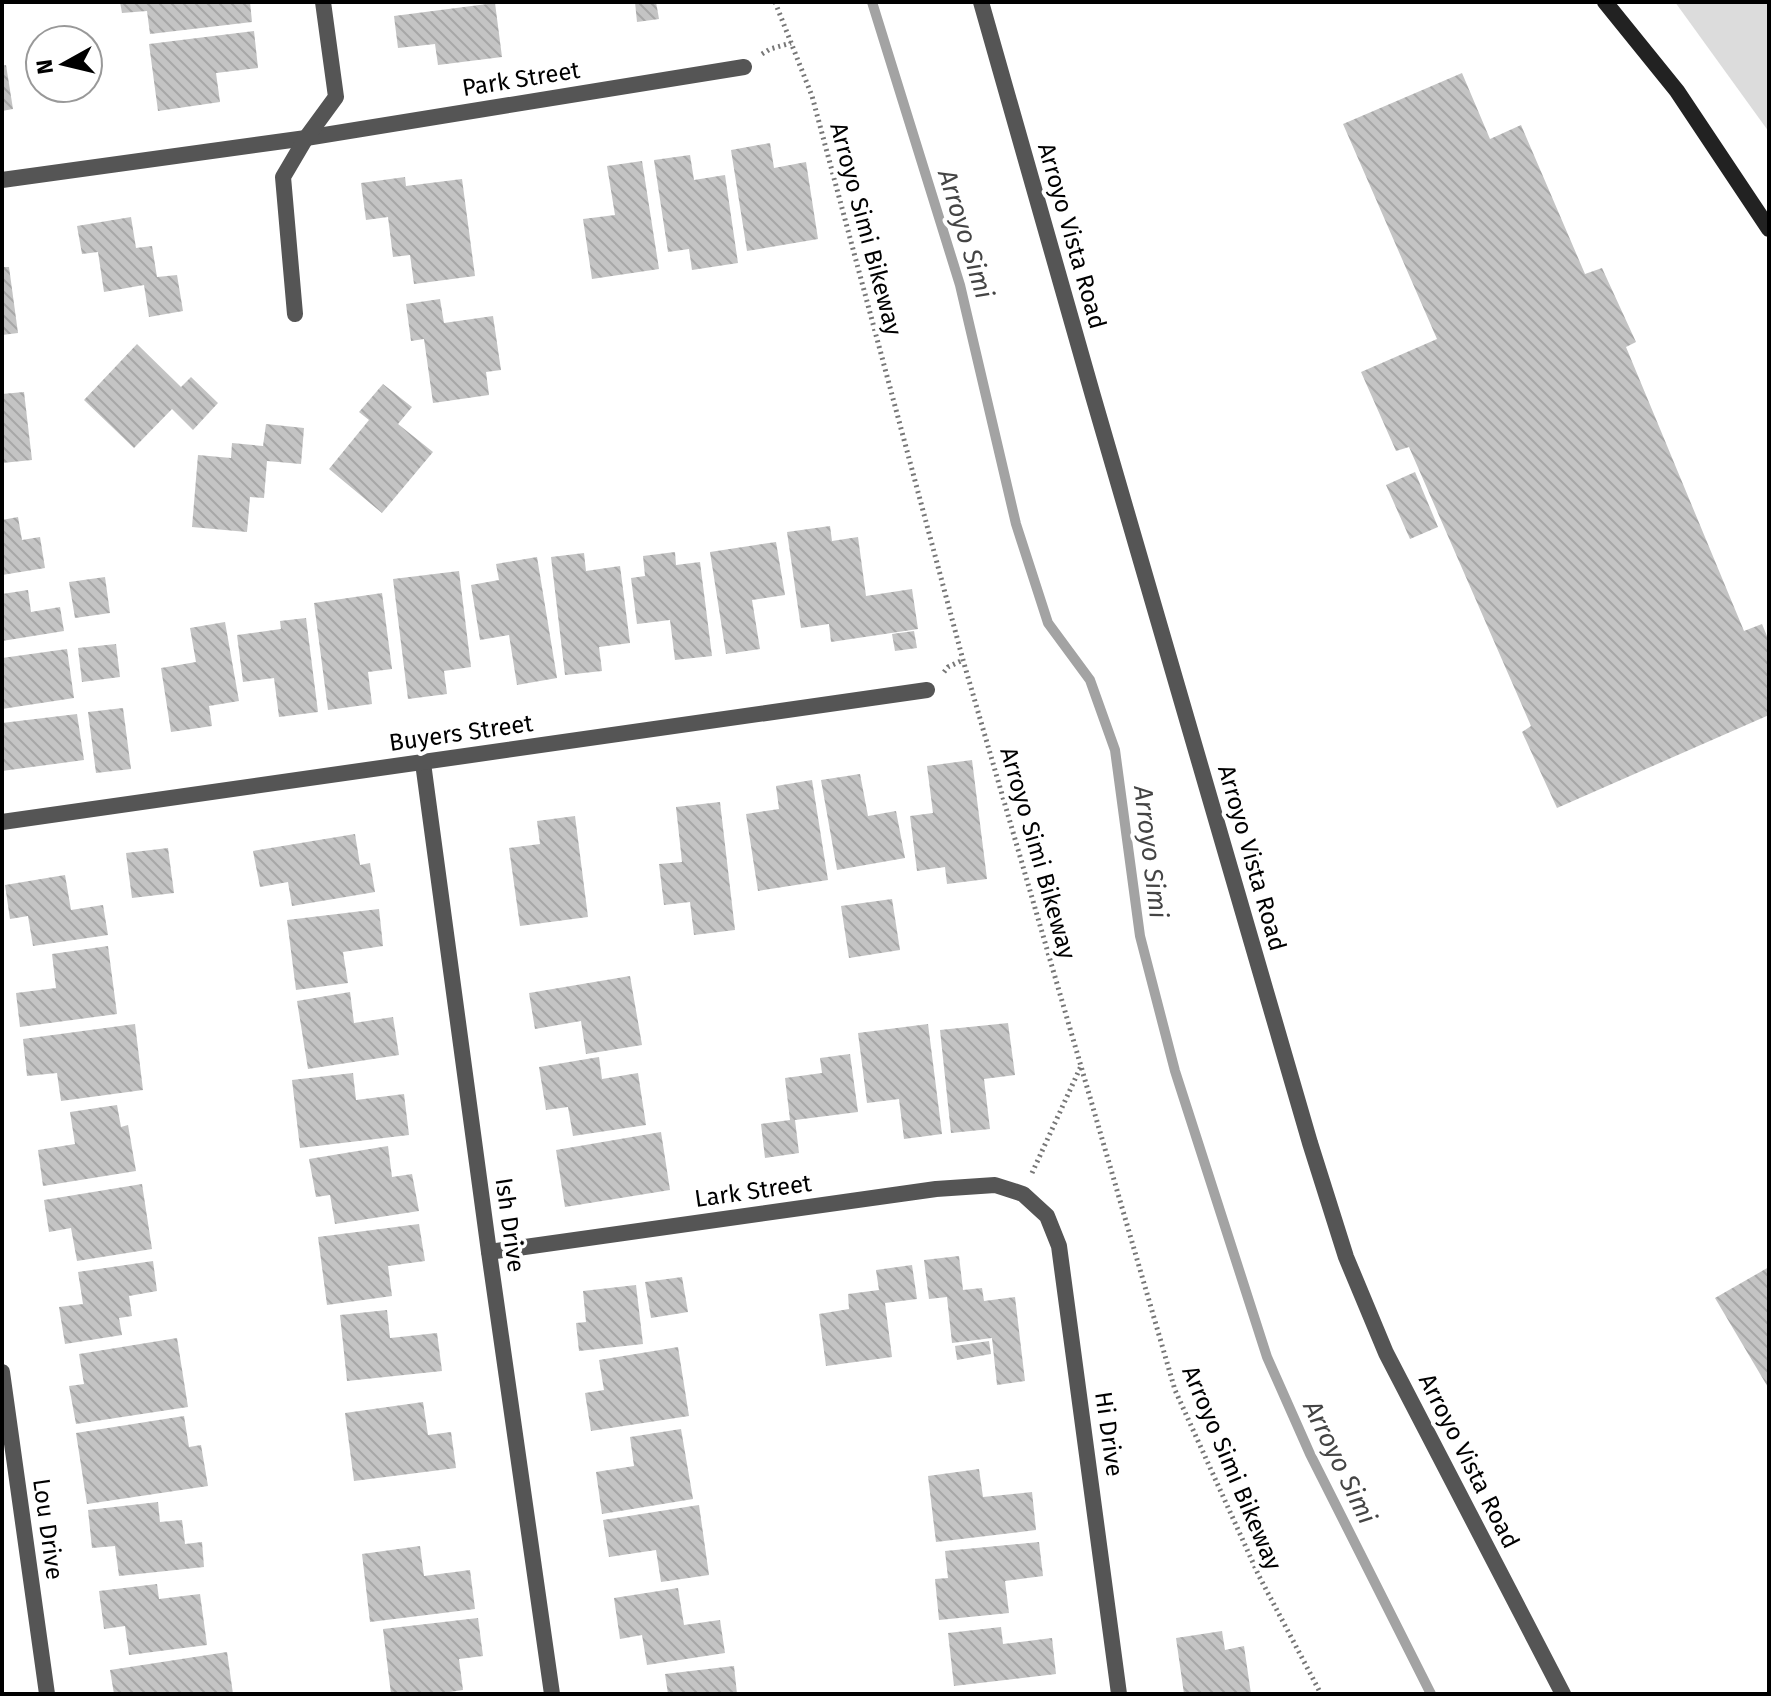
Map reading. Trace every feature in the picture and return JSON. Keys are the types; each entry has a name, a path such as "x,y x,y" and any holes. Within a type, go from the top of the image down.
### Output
{"street":[{"path":"295,314 283,177 336,97 323,2"},
{"name":"Arroyo Vista Road","path":"981,2 1310,1143 1346,1257 1386,1353 1563,1694"},
{"path":"1605,2 1677,91 1769,229"},
{"name":"Park Street","path":"2,180 306,138 744,67"},
{"name":"Buyers Street","path":"2,822 927,690"},
{"name":"Ish Drive","path":"423,763 552,1694"},
{"name":"Lark Street","path":"489,1252 936,1189 995,1185 1023,1194"},
{"name":"Hi Drive","path":"1023,1194 1047,1216 1059,1246 1119,1694"},
{"name":"Lou Drive","path":"2,1372 47,1694"}],"path":[{"name":"Arroyo Simi Bikeway","path":"775,2 812,96 963,660 1175,1390 1259,1576 1321,1694"},
{"path":"1023,1194 1081,1065"}],"shaded area":[{"path":"1675,2 1769,2 1769,132"}],"building":[{"path":"120,2 250,2 252,22 150,34 147,11 122,13"},
{"path":"635,2 656,2 659,19 637,22"},
{"path":"495,3 502,57 438,65 435,44 398,48 394,16"},
{"path":"254,31 258,68 216,73 220,102 158,111 149,44"},
{"path":"6,65 13,109 2,111 2,66"},
{"path":"1462,73 1490,139 1521,125 1585,274 1602,268 1636,342 1626,347 1744,631 1762,624 1769,641 1769,715 1557,808 1522,732 1531,726 1409,447 1396,451 1361,372 1437,339 1343,124"},
{"path":"770,143 774,168 806,162 818,239 747,251 731,150"},
{"path":"690,155 694,180 725,175 738,263 692,270 689,249 668,252 654,160"},
{"path":"642,161 659,269 592,279 583,219 615,215 607,166"},
{"path":"405,177 406,186 462,179 475,276 414,284 410,255 393,257 388,217 366,220 361,183"},
{"path":"131,217 136,248 152,246 157,277 177,275 183,311 149,317 144,285 104,292 98,252 82,254 77,226"},
{"path":"2,267 9,267 18,333 2,335"},
{"path":"440,299 444,323 493,316 501,370 486,372 489,395 433,403 424,339 411,341 406,304"},
{"path":"137,344 181,387 191,377 218,403 193,430 172,409 134,448 84,400"},
{"path":"383,384 412,407 398,424 433,452 382,513 329,469 369,420 359,412"},
{"path":"24,392 32,460 2,463 2,394"},
{"path":"266,424 304,428 301,464 267,461 264,498 250,497 247,532 192,527 198,455 231,458 232,443 263,446"},
{"path":"1415,472 1438,527 1410,539 1386,485"},
{"path":"18,517 22,540 40,537 45,568 2,575 2,520"},
{"path":"830,526 832,541 858,537 866,596 912,589 918,629 831,642 829,624 801,628 787,532"},
{"path":"776,542 785,595 752,600 760,649 726,654 710,552"},
{"path":"675,552 676,565 700,562 712,656 675,660 670,620 637,624 631,578 645,576 643,556"},
{"path":"584,553 586,571 620,566 630,643 599,647 602,671 565,675 551,557"},
{"path":"537,557 557,678 517,685 509,635 480,640 471,585 499,580 496,564"},
{"path":"459,571 471,667 444,671 447,694 408,699 393,579"},
{"path":"105,577 110,613 75,618 69,582"},
{"path":"28,590 31,612 60,607 64,631 2,641 2,594"},
{"path":"382,593 392,669 368,672 372,704 328,710 314,603"},
{"path":"306,618 318,712 279,717 274,678 243,682 237,635 281,629 280,621"},
{"path":"225,622 239,701 209,706 212,726 171,732 161,668 196,662 190,628"},
{"path":"914,631 917,648 895,651 892,634"},
{"path":"116,644 120,677 82,682 78,648"},
{"path":"67,649 74,698 2,709 2,658"},
{"path":"123,708 131,769 96,773 88,712"},
{"path":"77,714 84,760 2,771 2,723"},
{"path":"972,760 987,879 947,884 945,867 917,871 910,816 933,813 927,766"},
{"path":"860,774 868,816 896,811 905,858 837,870 821,780"},
{"path":"812,780 828,880 758,891 746,814 779,809 776,786"},
{"path":"720,802 735,930 694,935 690,902 664,905 659,864 682,862 676,807"},
{"path":"575,816 588,917 520,926 509,848 540,844 537,821"},
{"path":"355,834 360,865 370,863 375,892 292,906 288,882 260,887 253,851"},
{"path":"168,848 174,893 132,898 126,853"},
{"path":"65,875 71,910 103,905 108,935 33,946 28,916 10,919 5,885"},
{"path":"892,899 900,950 849,958 841,906"},
{"path":"379,909 383,946 343,952 348,983 296,990 287,920"},
{"path":"108,946 117,1014 20,1027 16,993 56,988 52,954"},
{"path":"630,976 642,1045 586,1054 581,1021 535,1029 529,993"},
{"path":"350,992 354,1023 393,1017 399,1055 308,1069 297,1001"},
{"path":"1008,1023 1015,1075 984,1079 990,1129 951,1133 940,1030"},
{"path":"135,1024 143,1090 61,1101 57,1073 27,1076 23,1039"},
{"path":"928,1024 942,1134 904,1139 899,1099 867,1103 858,1033"},
{"path":"850,1054 858,1112 795,1120 799,1153 765,1158 761,1124 790,1120 785,1078 822,1073 820,1058"},
{"path":"599,1057 602,1079 638,1073 646,1125 573,1136 568,1107 546,1110 539,1067"},
{"path":"353,1073 356,1100 404,1094 409,1135 300,1148 292,1080"},
{"path":"117,1105 121,1127 128,1125 136,1171 43,1186 38,1150 75,1144 70,1112"},
{"path":"661,1132 670,1190 565,1207 556,1150"},
{"path":"388,1146 392,1177 412,1174 419,1211 335,1224 330,1195 316,1197 309,1159"},
{"path":"142,1184 152,1249 77,1261 71,1228 49,1232 44,1200"},
{"path":"419,1224 425,1261 388,1266 392,1296 327,1305 318,1237"},
{"path":"959,1256 963,1290 982,1288 984,1301 1015,1297 1025,1381 997,1385 992,1338 952,1343 947,1297 929,1299 924,1260"},
{"path":"153,1261 157,1291 129,1296 132,1316 119,1318 122,1335 65,1344 59,1307 83,1304 78,1272"},
{"path":"912,1265 917,1299 885,1303 892,1357 826,1366 819,1314 849,1309 848,1294 879,1290 876,1270"},
{"path":"1769,1267 1769,1389 1715,1298"},
{"path":"682,1277 688,1312 651,1318 645,1282"},
{"path":"636,1285 643,1344 579,1351 576,1323 586,1322 583,1291"},
{"path":"387,1310 390,1338 437,1333 442,1371 347,1381 340,1315"},
{"path":"177,1338 188,1407 76,1424 69,1386 84,1384 79,1354"},
{"path":"989,1341 991,1354 957,1360 955,1346"},
{"path":"678,1347 689,1416 591,1431 585,1393 604,1390 599,1360"},
{"path":"423,1402 428,1435 451,1432 456,1468 354,1481 345,1413"},
{"path":"184,1416 189,1447 201,1445 208,1486 87,1504 76,1433"},
{"path":"681,1429 693,1499 602,1514 596,1472 634,1466 630,1437"},
{"path":"979,1469 983,1497 1032,1492 1036,1530 936,1542 928,1476"},
{"path":"158,1502 160,1522 182,1520 185,1544 202,1542 204,1567 119,1576 115,1546 92,1548 88,1510"},
{"path":"699,1505 709,1575 661,1582 656,1550 609,1557 603,1520"},
{"path":"1039,1542 1043,1576 1005,1581 1009,1613 939,1620 935,1579 948,1578 945,1551"},
{"path":"420,1546 424,1576 470,1570 475,1609 370,1622 362,1554"},
{"path":"157,1584 159,1599 200,1594 207,1645 129,1655 125,1626 104,1629 99,1591"},
{"path":"678,1588 684,1625 720,1620 725,1653 647,1665 642,1635 620,1639 614,1598"},
{"path":"478,1618 483,1656 459,1659 463,1690 436,1694 391,1694 383,1629"},
{"path":"1001,1627 1003,1644 1052,1638 1056,1674 954,1686 948,1633"},
{"path":"1222,1631 1225,1650 1244,1646 1251,1694 1184,1694 1176,1638"},
{"path":"227,1652 233,1694 114,1694 110,1670"},
{"path":"734,1666 737,1694 668,1694 665,1674"}],"waterway":[{"name":"Arroyo Simi","path":"872,2 960,285 1016,524 1048,623 1090,680 1115,750 1140,936 1175,1071 1267,1357 1310,1454 1431,1694"}]}
